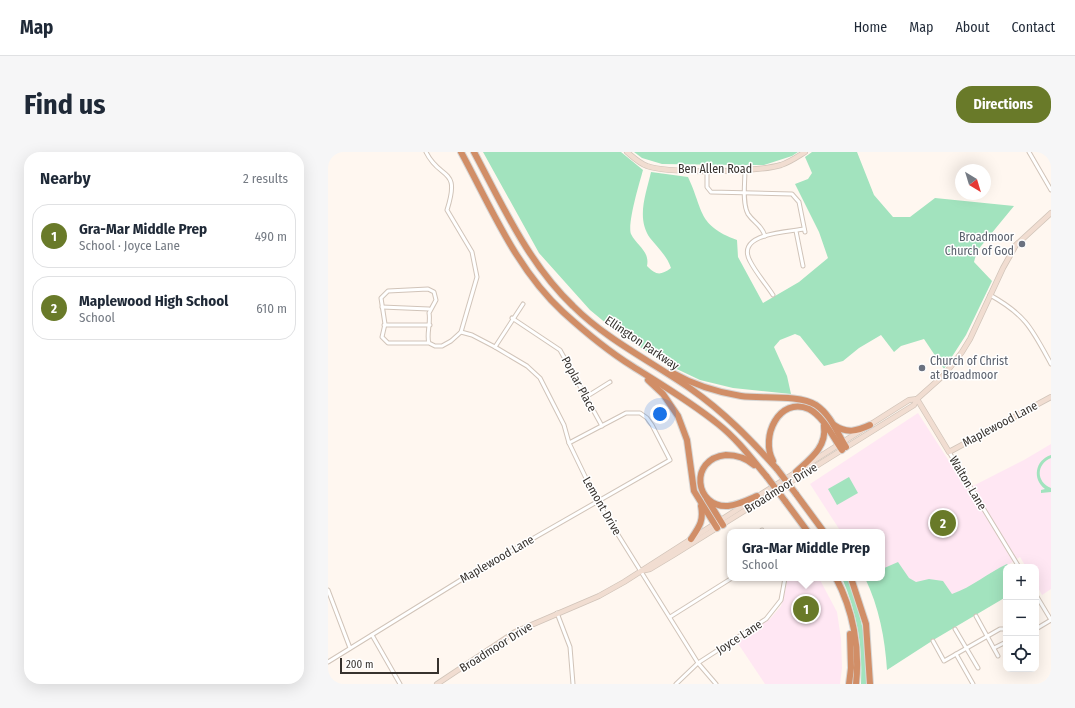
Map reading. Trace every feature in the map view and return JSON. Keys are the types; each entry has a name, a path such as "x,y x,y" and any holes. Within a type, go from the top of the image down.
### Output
{"highway":[{"name":"Ellington Parkway","path":"475,152 527,251 561,294 587,319 620,343 699,395 728,418 777,469 822,529"},
{"name":"Ellington Parkway","path":"461,153 519,259 541,288 580,327 632,366 678,395 719,425 740,445 806,529"},
{"path":"632,366 663,394 678,416 688,445 694,492 700,503 718,524"},
{"path":"657,366 692,382 719,391 746,396 807,401 820,408 832,424 843,446"},
{"path":"777,469 767,447 770,432 778,418 786,410 803,407 814,413 843,446"},
{"path":"796,472 821,446 824,436 822,422"},
{"path":"832,424 843,430 852,431 870,425"},
{"path":"718,524 703,493 700,479 702,469 708,461 721,456 734,456 745,459 767,478"},
{"path":"703,493 715,503 724,506 733,505 758,496"},
{"path":"691,539 702,520 700,503"},
{"path":"838,581 851,615 857,654 856,684"},
{"path":"852,581 866,624 870,684"},
{"path":"840,586 852,641 849,684"}],"main road":[{"name":"Ben Allen Road","path":"627,152 640,162 654,168 707,170 745,170 781,165 805,152"},
{"name":"Broadmoor Drive","path":"641,571 650,569 796,472 914,405 917,399 938,382 962,352 970,339 990,295 1016,245 1051,213"},
{"name":"Maplewood Lane","path":"949,452 1051,397"},
{"name":"Broadmoor Drive","path":"437,684 515,632 599,596 843,446 870,425 910,400 917,399"},
{"name":"Walton Lane","path":"917,399 949,452"}],"street":[{"path":"426,152 450,179 453,193 447,210 472,252 477,277 461,332 451,341 442,346 435,346 429,343 388,343 382,337 384,325 381,298 388,291 428,289 434,292 436,300 430,309 429,343"},
{"path":"1029,152 1051,190"},
{"path":"707,170 707,187 709,191 792,194 799,202 805,231 796,231 754,239 748,251 749,260 773,295"},
{"path":"745,170 748,213 761,226 765,236"},
{"path":"796,231 803,266"},
{"path":"990,295 1010,306 1024,319 1051,364"},
{"path":"495,347 512,318 523,304"},
{"path":"382,307 430,309"},
{"name":"Poplar Place","path":"512,318 560,350 602,426"},
{"path":"384,325 430,325"},
{"name":"Lemont Drive","path":"461,332 483,340 527,366 540,378 564,426 569,443 597,501 698,663 716,684"},
{"path":"586,397 610,382"},
{"name":"Maplewood Lane","path":"328,662 464,578 670,460 652,425 647,418 640,413 626,413 602,426"},
{"path":"569,443 602,426"},
{"name":"Walton Lane","path":"949,452 1017,564"},
{"path":"670,617 727,581"},
{"name":"Joyce Lane","path":"676,684 698,663 766,619 781,600 784,581"},
{"path":"328,590 350,648"},
{"path":"1039,600 1050,619 1039,626"},
{"path":"557,613 570,647 573,684"},
{"path":"976,616 998,656"},
{"path":"955,629 978,668"},
{"path":"933,641 944,661 987,636 1000,629 1003,629"},
{"path":"372,635 400,684"},
{"path":"994,648 1003,644"},
{"path":"956,654 973,684"}],"shaded area":[{"path":"918,413 967,489 1024,460 1051,444 1051,589 1042,595 1039,590 1039,564 1024,564 1020,557 1010,564 1003,564 1003,568 968,592 945,601 885,579 885,529 839,529 810,484"},
{"path":"787,581 821,581 837,612 841,639 842,668 840,684 765,684 737,642 770,619 781,606"}],"green space":[{"path":"483,152 621,152 643,170 632,212 630,229 631,234 647,256 647,266 656,273 664,272 671,268 665,256 650,238 644,222 643,206 651,172 688,177 700,208 708,222 715,229 737,240 738,257 763,303 799,282 828,258 819,232 795,184 808,179 812,173 805,157 812,152 857,152 874,195 893,217 910,217 935,198 1014,206 977,251 974,262 992,281 966,335 944,369 924,339 901,346 894,352 881,335 859,348 843,361 824,366 800,336 795,334 780,340 774,347 787,376 791,394 733,388 700,380 664,363 613,329 590,310 539,253"},
{"path":"634,152 798,152 792,156 764,165 734,165 662,164 642,158"},
{"path":"1051,455 1051,458 1043,464 1040,469 1040,477 1046,485 1051,488 1051,492 1041,493 1041,490 1045,489 1038,480 1037,470 1041,461"},
{"path":"849,477 858,493 837,505 828,489"},
{"path":"898,562 909,578 916,582 929,579 943,581 952,594 966,588 1003,566 1003,599 935,639 887,670 885,646 878,611 866,581 885,581 885,568"},
{"path":"843,581 848,581 850,584 864,633 867,658 866,684 861,684 860,643 852,604"}],"place":[{"name":"Broadmoor Church of God","path":"1022,244"},
{"name":"Church of Christ at Broadmoor","path":"922,368"},
{"name":"Maplewood High School","path":"943,523"},
{"name":"Gra-Mar Middle Prep","path":"806,609"}]}
